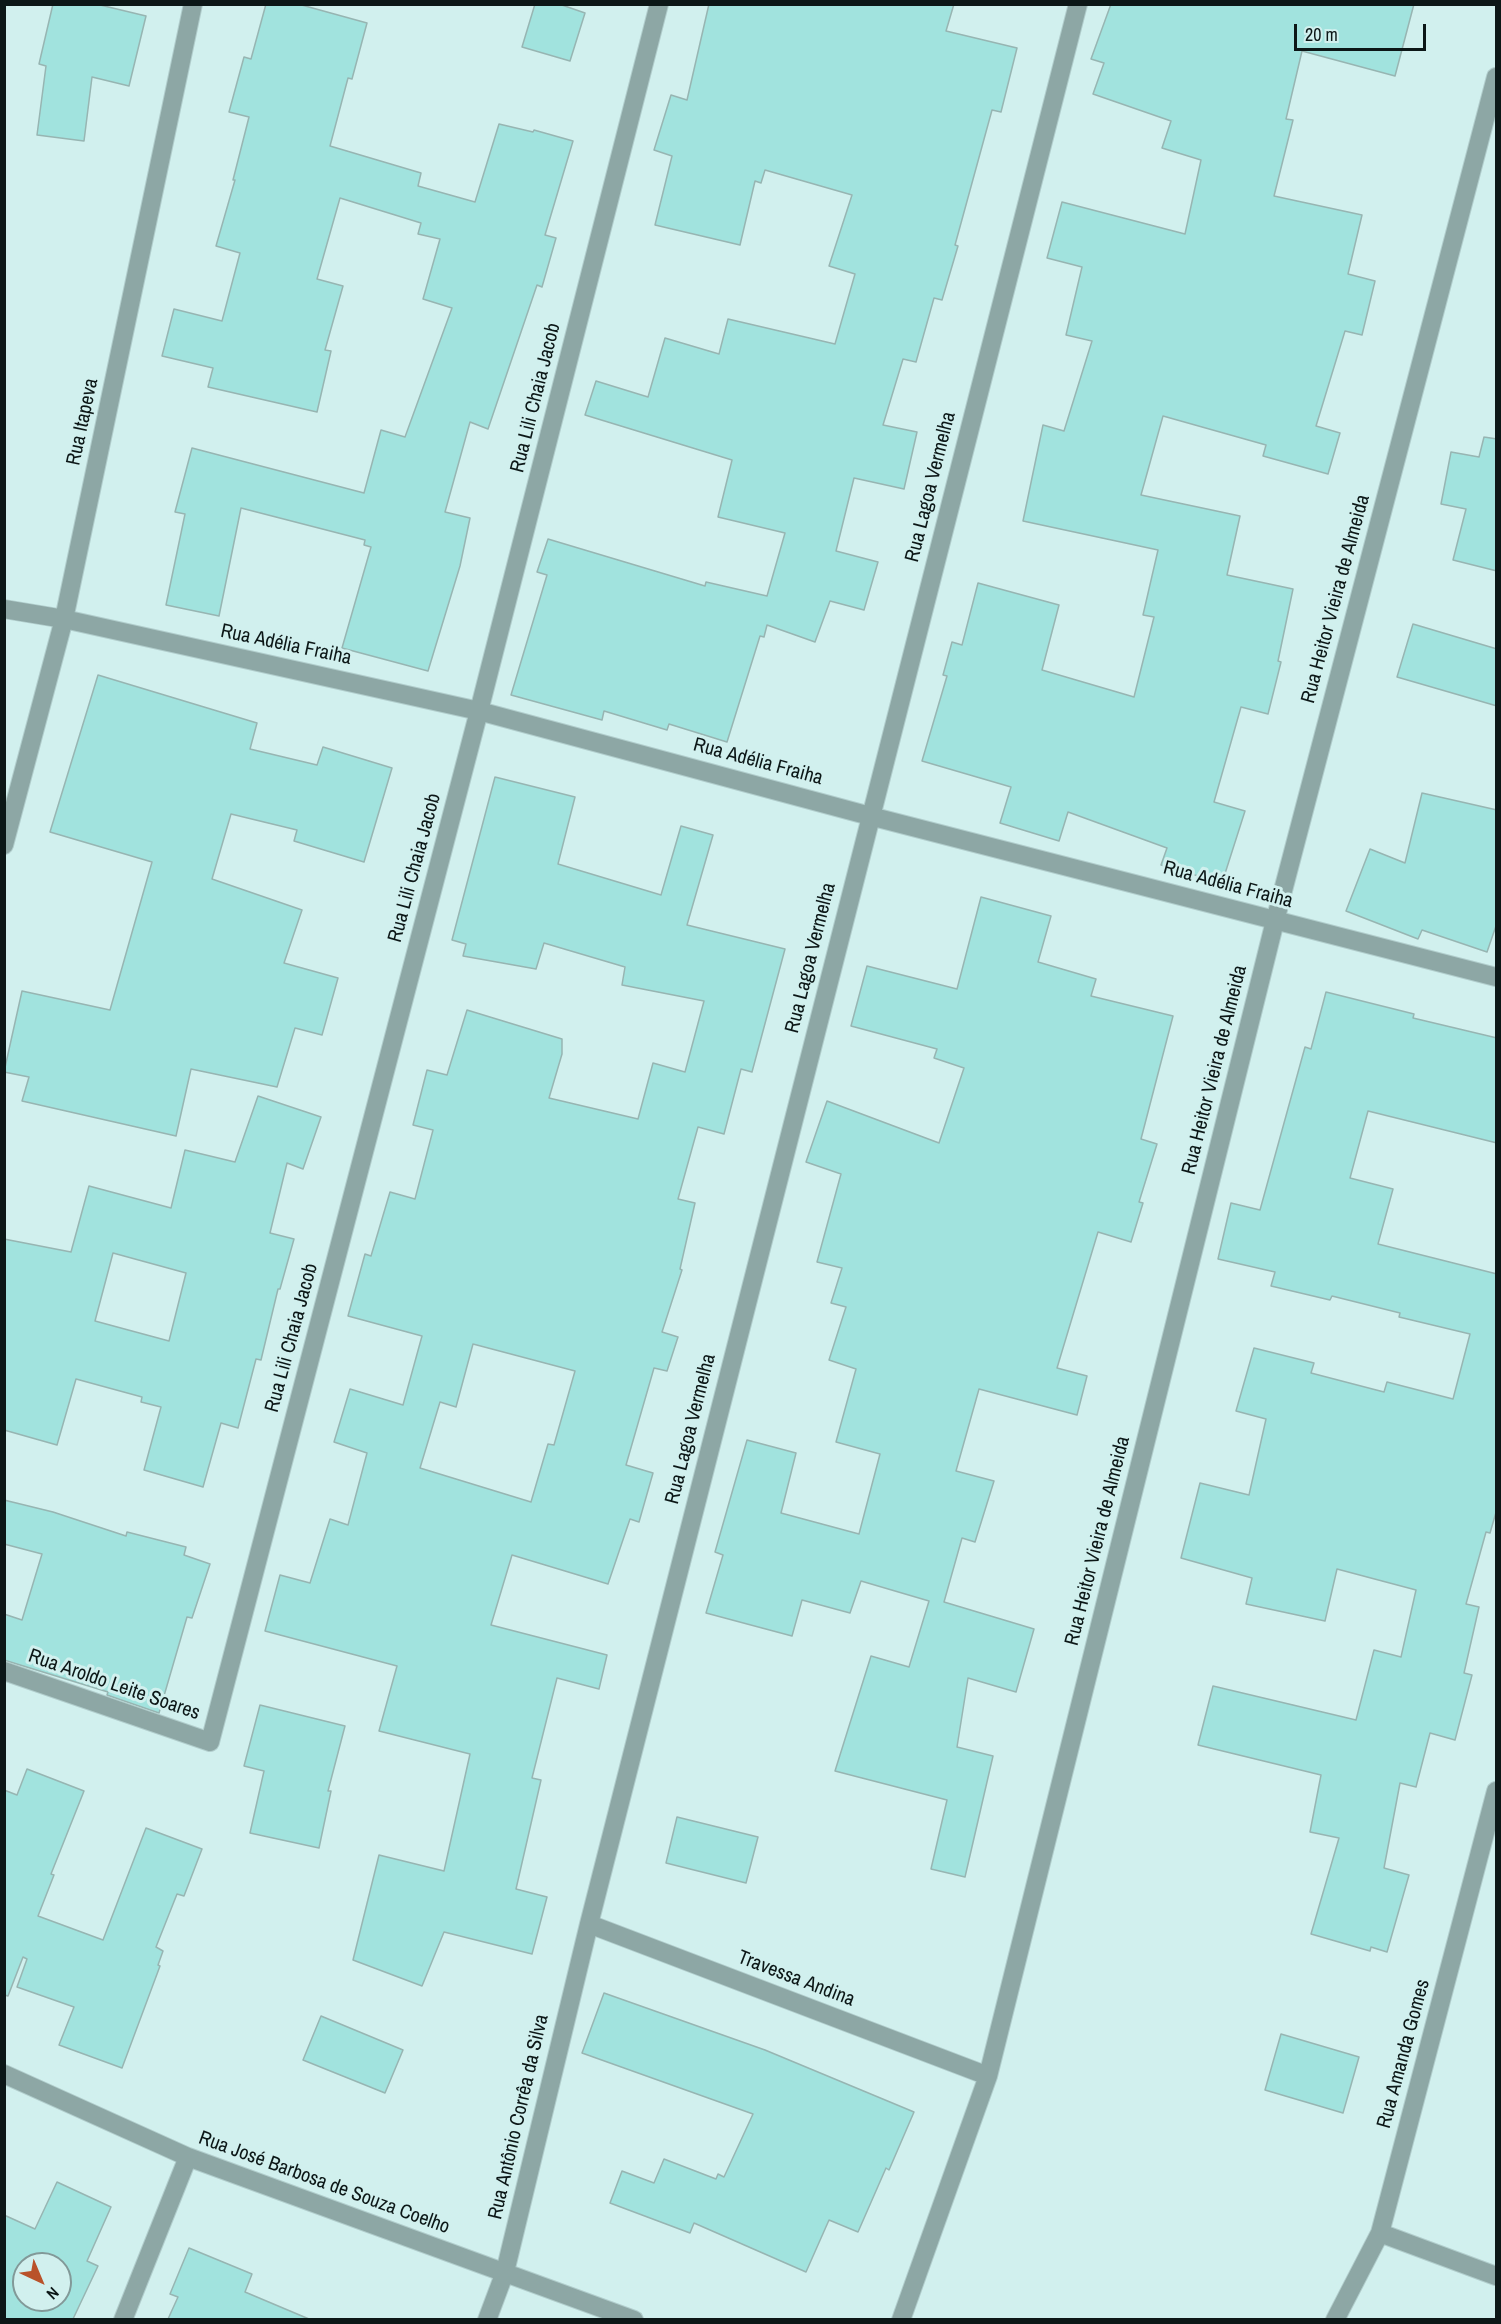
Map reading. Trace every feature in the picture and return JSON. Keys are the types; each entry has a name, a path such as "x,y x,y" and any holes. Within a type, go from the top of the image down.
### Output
{"street":[{"name":"Rua Itapeva","path":"4,845 64,619 193,4"},
{"name":"Rua Lili Chaia Jacob","path":"210,1742 479,711 659,4"},
{"name":"Rua Lagoa Vermelha","path":"589,1924 1078,4"},
{"name":"Rua Heitor Vieira de Almeida","path":"901,2319 988,2076 1275,921 1497,77"},
{"name":"Rua Adélia Fraiha","path":"4,609 64,619 479,711 870,816 1497,977"},
{"name":"Rua Aroldo Leite Soares","path":"4,1671 210,1742"},
{"name":"Rua Amanda Gomes","path":"1335,2319 1380,2233 1497,1791"},
{"name":"Travessa Andina","path":"589,1924 988,2076"},
{"name":"Rua Antônio Corrêa da Silva","path":"487,2319 505,2272 589,1924"},
{"name":"Rua José Barbosa de Souza Coelho","path":"4,2074 188,2157 634,2319"},
{"path":"123,2319 188,2157"},
{"path":"1380,2233 1497,2276"}],"building":[{"path":"53,4 96,4 146,16 129,86 92,77 84,141 37,135 46,66 39,64"},
{"path":"266,4 298,4 367,23 352,79 348,78 330,146 421,173 418,186 475,202 499,124 533,132 534,130 573,141 545,235 556,238 542,287 537,285 488,429 470,422 445,512 470,518 460,566 428,671 342,648 371,547 364,545 365,540 241,508 219,616 166,605 185,514 175,512 192,448 364,493 381,430 405,437 452,308 423,299 440,239 418,234 421,223 340,198 317,279 343,286 325,350 331,351 317,412 208,387 213,368 162,356 174,309 222,321 240,253 216,246 235,180 233,180 249,117 229,112 244,57 251,59"},
{"path":"535,4 559,4 585,13 570,61 522,47"},
{"path":"709,4 954,4 946,31 1017,48 1001,112 992,110 942,300 934,298 916,362 903,359 883,425 917,432 904,489 854,478 836,551 878,562 864,610 830,601 815,642 767,625 764,637 760,636 727,742 669,724 667,730 604,711 602,720 511,695 547,575 537,572 548,539 705,586 706,582 767,596 785,533 718,517 732,460 585,415 596,381 648,397 665,338 719,354 728,319 835,344 855,274 829,266 852,195 765,170 761,183 755,181 740,245 655,225 672,156 654,150 671,95 687,100"},
{"path":"1111,4 1414,4 1395,76 1302,51 1286,119 1293,120 1274,196 1362,215 1348,274 1375,281 1362,335 1345,331 1316,426 1340,433 1328,474 1263,456 1266,445 1163,416 1141,495 1240,516 1227,575 1293,589 1278,661 1281,662 1268,714 1241,707 1214,802 1245,811 1222,883 1161,865 1167,848 1068,812 1059,841 1000,823 1011,787 922,761 947,676 943,675 952,642 962,645 978,583 1059,605 1042,670 1134,697 1154,617 1143,615 1158,550 1023,521 1043,425 1064,431 1092,341 1066,335 1082,267 1047,258 1062,202 1185,234 1201,160 1162,148 1171,121 1093,94 1104,63 1091,59"},
{"path":"1484,437 1497,439 1497,571 1453,560 1466,509 1441,504 1451,452 1479,457"},
{"path":"1413,624 1497,649 1497,706 1397,677"},
{"path":"98,675 257,723 250,749 317,765 323,747 392,768 364,862 294,841 297,830 231,814 212,879 302,910 284,963 338,978 322,1035 295,1028 277,1087 191,1069 176,1136 22,1101 29,1077 4,1072 22,991 110,1010 152,862 50,832"},
{"path":"495,777 575,797 558,864 661,895 681,826 713,835 687,925 785,949 752,1072 741,1069 724,1134 698,1127 678,1199 695,1203 680,1269 682,1270 662,1332 678,1337 667,1371 654,1368 626,1465 653,1473 639,1522 630,1519 608,1584 512,1555 491,1625 607,1655 599,1689 557,1678 532,1778 541,1780 516,1889 547,1897 532,1954 444,1932 422,1986 353,1960 379,1855 444,1871 470,1754 379,1731 397,1666 265,1631 280,1575 310,1583 330,1519 348,1525 367,1453 334,1442 350,1389 403,1405 422,1336 348,1316 365,1254 371,1256 390,1192 415,1199 433,1130 413,1125 427,1070 447,1075 467,1010 562,1039 562,1054 549,1098 638,1119 653,1063 685,1072 704,1001 622,985 625,967 544,943 536,969 463,956 466,944 452,940","holes":["473,1344 575,1371 554,1445 548,1444 531,1502 420,1468 440,1402 456,1407"]},
{"path":"1422,793 1497,810 1497,923 1487,952 1422,930 1418,939 1346,911 1370,849 1405,863"},
{"path":"981,897 1051,916 1038,962 1096,979 1091,996 1173,1016 1141,1139 1157,1144 1139,1202 1143,1203 1131,1242 1098,1232 1057,1368 1087,1376 1077,1415 979,1389 956,1471 994,1481 975,1542 962,1538 944,1602 1034,1629 1016,1692 968,1678 957,1747 993,1756 965,1877 931,1869 947,1800 835,1771 871,1656 909,1667 929,1601 861,1581 850,1613 802,1600 792,1636 706,1613 723,1555 715,1552 747,1440 796,1453 781,1513 859,1534 880,1454 836,1442 856,1369 829,1360 846,1307 831,1303 842,1268 817,1262 841,1174 806,1162 827,1101 939,1143 964,1068 934,1058 937,1049 851,1026 867,966 957,989"},
{"path":"1326,992 1414,1014 1413,1018 1497,1038 1497,1143 1368,1111 1350,1178 1393,1189 1378,1244 1497,1274 1497,1509 1490,1533 1486,1532 1466,1604 1479,1607 1464,1673 1472,1675 1455,1740 1430,1733 1416,1787 1400,1783 1384,1868 1409,1875 1387,1952 1371,1947 1370,1951 1311,1934 1339,1838 1310,1832 1321,1775 1198,1745 1213,1686 1356,1720 1374,1650 1401,1657 1416,1590 1337,1569 1325,1621 1246,1604 1252,1578 1181,1558 1200,1483 1249,1495 1266,1419 1236,1411 1254,1348 1314,1363 1311,1373 1384,1392 1387,1382 1453,1399 1470,1334 1399,1317 1400,1313 1332,1296 1330,1300 1271,1286 1275,1272 1218,1259 1231,1203 1260,1210 1305,1047 1311,1049"},
{"path":"258,1096 321,1117 303,1169 287,1163 270,1233 294,1239 280,1289 278,1289 261,1360 256,1359 238,1428 221,1423 203,1487 144,1470 161,1407 141,1402 142,1397 76,1379 57,1445 4,1430 4,1239 71,1252 89,1186 171,1208 185,1150 235,1162","holes":["113,1253 186,1273 169,1341 95,1321"]},
{"path":"4,1500 53,1512 126,1536 127,1532 186,1547 184,1555 210,1564 192,1618 187,1617 159,1713 107,1695 108,1692 4,1660 4,1614 22,1620 42,1554 4,1544"},
{"path":"260,1705 345,1726 328,1791 331,1791 319,1848 250,1833 264,1771 244,1766"},
{"path":"27,1769 84,1791 51,1874 54,1875 38,1916 103,1940 146,1828 202,1849 184,1896 177,1894 156,1947 163,1951 158,1965 160,1966 122,2068 59,2045 74,2007 17,1987 27,1959 23,1957 8,1996 4,1995 4,1790 17,1795"},
{"path":"677,1817 758,1837 746,1883 666,1863"},
{"path":"604,1993 765,2050 914,2112 889,2170 886,2168 858,2232 829,2220 806,2272 694,2223 690,2233 610,2203 622,2171 654,2183 664,2159 716,2179 718,2174 724,2177 753,2114 582,2053"},
{"path":"321,2016 403,2050 385,2093 303,2060"},
{"path":"1281,2034 1359,2057 1343,2113 1265,2090"},
{"path":"57,2182 111,2207 87,2261 98,2266 73,2319 4,2319 4,2215 35,2229"},
{"path":"189,2248 252,2274 245,2292 309,2319 168,2319 178,2297 170,2294"}]}
